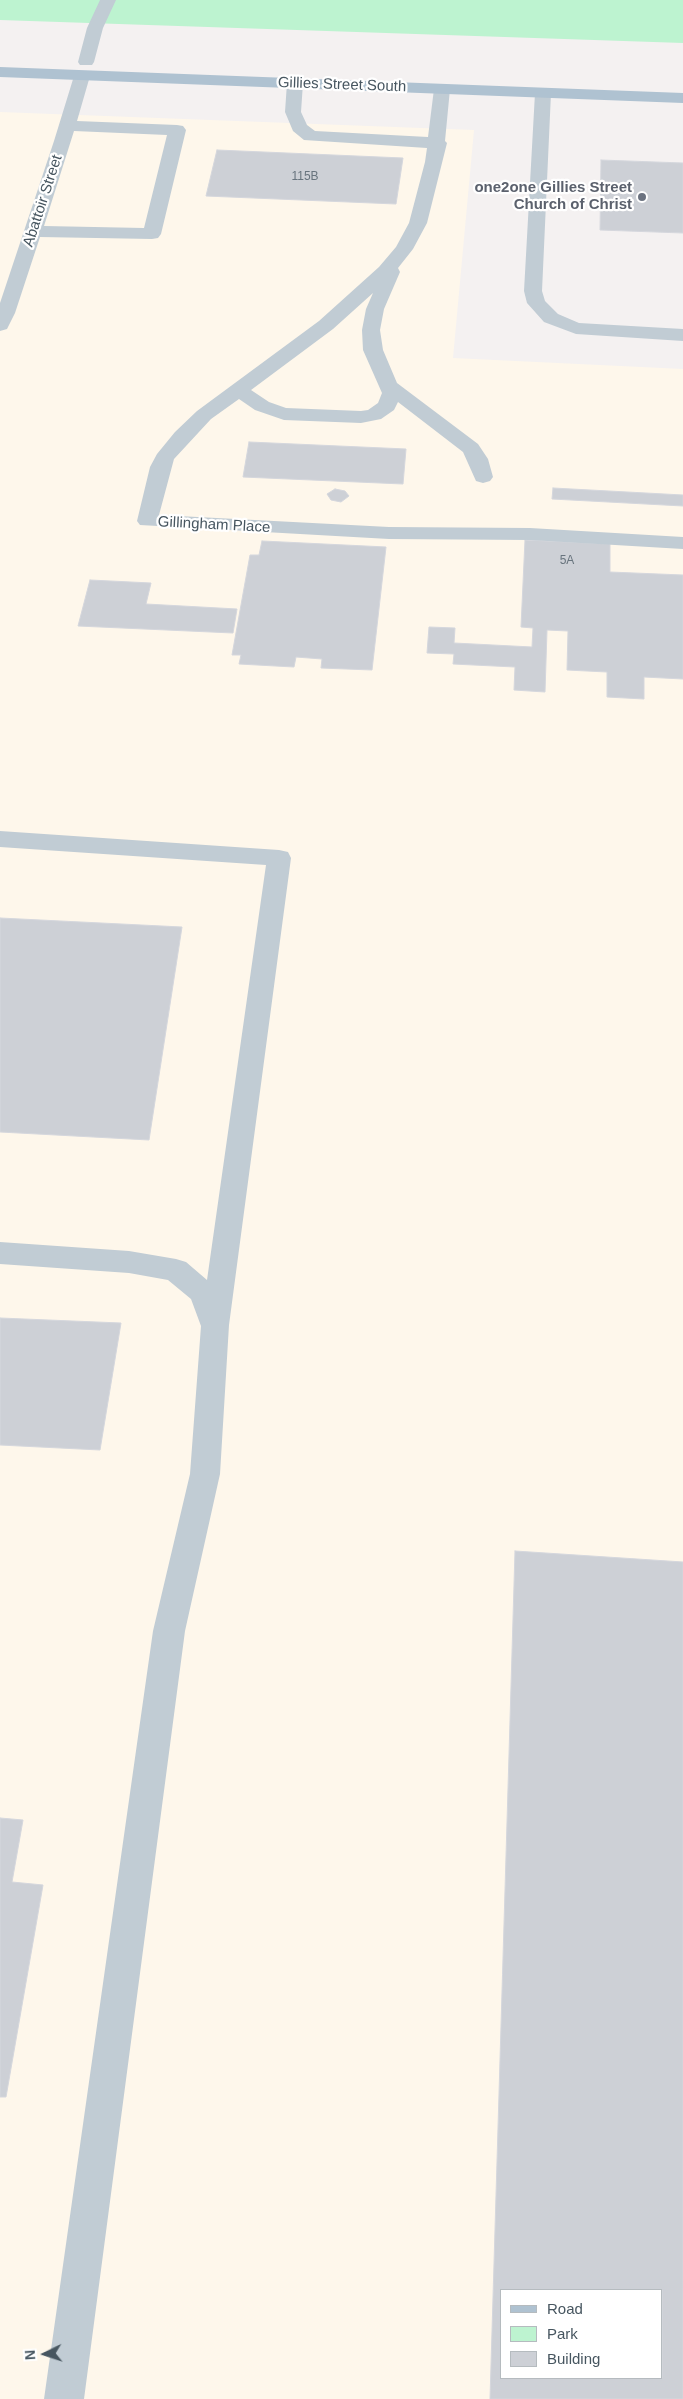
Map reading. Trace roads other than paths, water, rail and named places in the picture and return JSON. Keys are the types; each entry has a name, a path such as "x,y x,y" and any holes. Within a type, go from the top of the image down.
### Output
{"main road":[{"name":"Gillies Street South","path":"0,59 84,69 295,83 442,82"},
{"name":"Gillies Street South","path":"0,72 84,69 442,82 544,86 683,98"},
{"name":"Gillies Street South","path":"544,86 683,84"}],"street":[{"name":"Abattoir Street","path":"0,325 68,126 95,28 108,0"},
{"name":"Gillingham Place","path":"442,82 438,143 418,223 396,261 326,325 204,415 164,458 157,477 147,521 389,533 530,534 683,543"},
{"path":"295,83 293,112 299,127 310,136 438,143"},
{"path":"544,86 533,291 536,303 551,318 576,328 607,332 683,335"},
{"path":"33,231 152,234 176,130 68,126"},
{"path":"239,391 262,406 277,412 361,417 374,415 387,406 392,398 373,350 371,330 375,309 396,261"},
{"path":"388,385 471,448 476,454 483,477"},
{"path":"0,839 279,858 215,1325 205,1474 169,1631 64,2399"},
{"path":"0,1254 129,1262 176,1270 203,1293 215,1325"}],"place":[{"name":"one2one Gillies Street Church of Christ","path":"642,197"}]}
